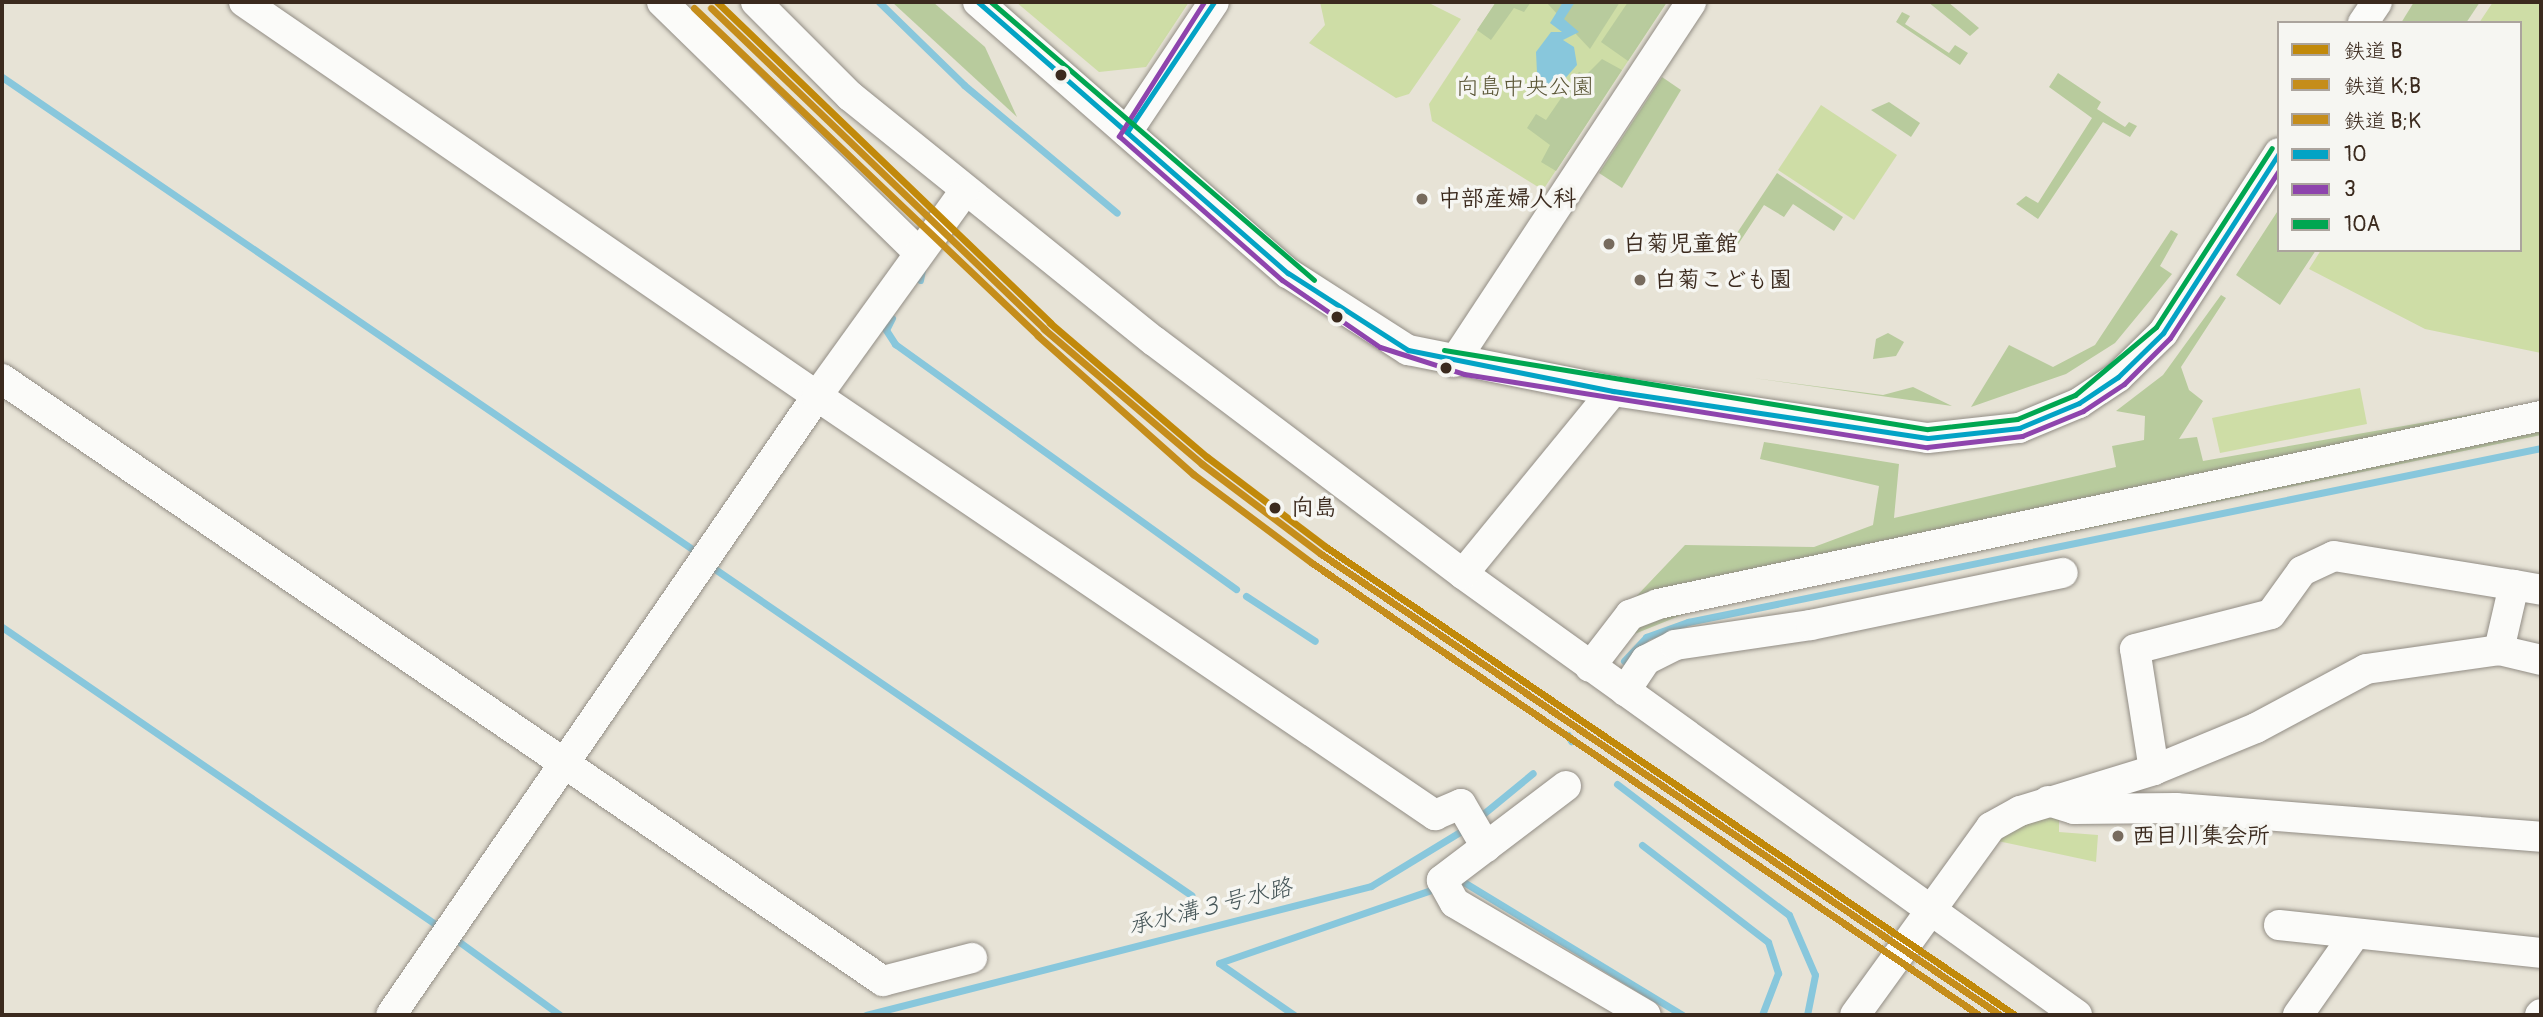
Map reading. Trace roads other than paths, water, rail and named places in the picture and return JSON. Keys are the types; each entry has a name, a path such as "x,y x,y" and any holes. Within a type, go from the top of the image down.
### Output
{"street":[{"path":"244,2 1435,816 1463,808 1484,845"},
{"path":"662,2 916,250"},
{"path":"756,2 850,96 964,192 1463,574 1590,667 1931,906 2077,1015"},
{"path":"978,2 1288,273 1384,339 1454,362 1613,391 1928,438 1975,436 2050,418 2118,377 2163,333 2277,156"},
{"path":"1127,132 1214,2"},
{"path":"1454,362 1691,2"},
{"path":"2364,21 2377,2"},
{"path":"391,1015 916,250 964,192"},
{"path":"2,379 564,766 883,981 972,958"},
{"path":"1463,574 1613,391"},
{"path":"1590,667 1630,615 1658,604 2541,416"},
{"path":"2154,771 2135,649 2271,614 2302,571 2334,556 2350,554 2527,588 2499,650"},
{"path":"1622,689 1646,660 1675,645 1811,625 2063,573"},
{"path":"1855,1015 1931,906 1991,827 2048,801 2154,771 2256,728 2366,669 2499,650 2541,660"},
{"path":"1566,786 1484,845 1442,880 1455,903 1646,1015"},
{"path":"2048,801 2074,809 2176,808 2541,837"},
{"path":"2279,925 2541,953"},
{"path":"2298,1015 2355,934"}],"water":[{"path":"1563,2 1575,2 1564,19 1579,32 1563,40 1574,47 1577,65 1554,91 1537,73 1536,52 1551,32 1562,32 1550,23"}],"waterway":[{"path":"879,2 964,85 1117,213"},
{"path":"2,77 698,553"},
{"path":"920,280 923,264"},
{"path":"892,318 886,330 895,344 1236,589"},
{"path":"1624,661 1646,637 1688,622 2541,448"},
{"path":"712,567 1191,895"},
{"path":"1246,596 1315,641"},
{"path":"2,627 441,928"},
{"path":"1568,735 1571,741"},
{"name":"承水溝３号水路","path":"1477,819 1533,773"},
{"path":"1617,784 1789,915 1815,975 1807,1015"},
{"name":"承水溝３号水路","path":"866,1015 1371,886 1468,827"},
{"path":"1642,845 1768,942 1778,973 1762,1015"},
{"path":"1462,881 1682,1015"},
{"path":"1294,1015 1219,963 1431,890"},
{"path":"454,938 560,1015"}],"rail line":[{"name":"B","path":"717,2 1050,323 1207,457 1326,547 2015,1015"},
{"name":"B;K","path":"694,8 1038,336 1193,474 1312,563 1979,1015"},
{"name":"K;B","path":"711,8 1044,329 1202,464 1321,554 2000,1015"}],"place":[{"name":"中部産婦人科","path":"1422,199"},
{"name":"白菊児童館","path":"1609,244"},
{"name":"白菊こども園","path":"1640,280"},
{"name":"向島","path":"1275,508"},
{"name":"西目川集会所","path":"2118,836"}],"park label":[{"name":"向島中央公園","path":"1525,87"}]}
